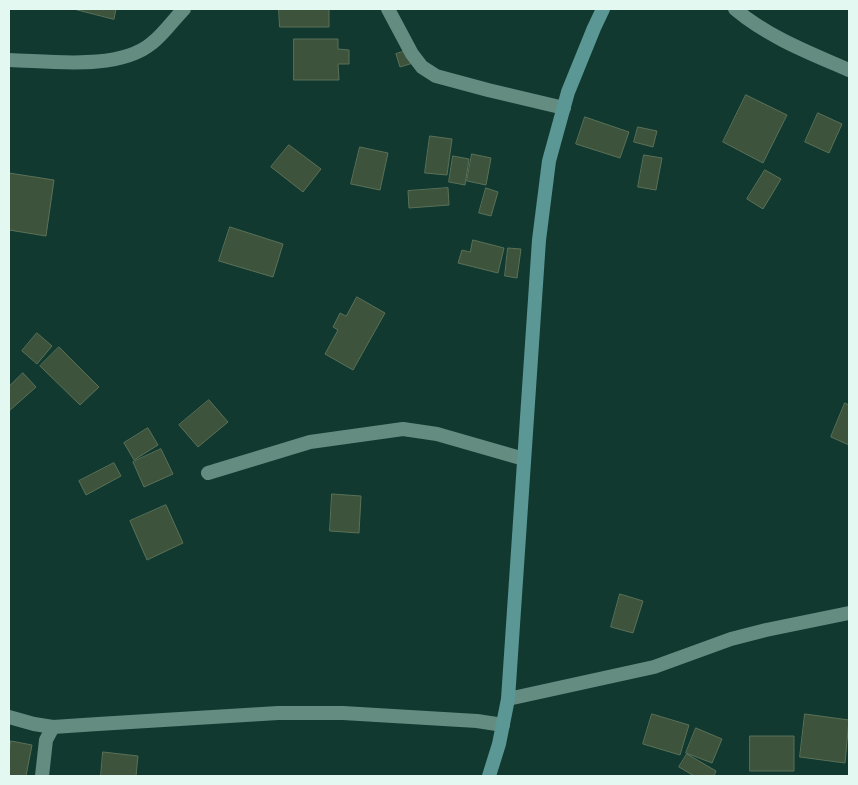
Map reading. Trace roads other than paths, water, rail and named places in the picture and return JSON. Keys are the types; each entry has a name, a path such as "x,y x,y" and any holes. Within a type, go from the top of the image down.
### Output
{"main road":[{"path":"489,776 499,744 508,699 539,240 549,160 568,92 603,9"}],"street":[{"path":"9,60 89,63 135,54 153,43 184,9"},
{"path":"388,9 412,54 422,67 436,76 564,108"},
{"path":"735,9 747,19 786,42 849,70"},
{"path":"208,472 310,442 403,429 437,434 524,459"},
{"path":"508,699 654,667 766,630 849,613"},
{"path":"9,717 53,727 278,714 343,713 477,721 503,725"},
{"path":"42,776 46,740 53,727"}]}
